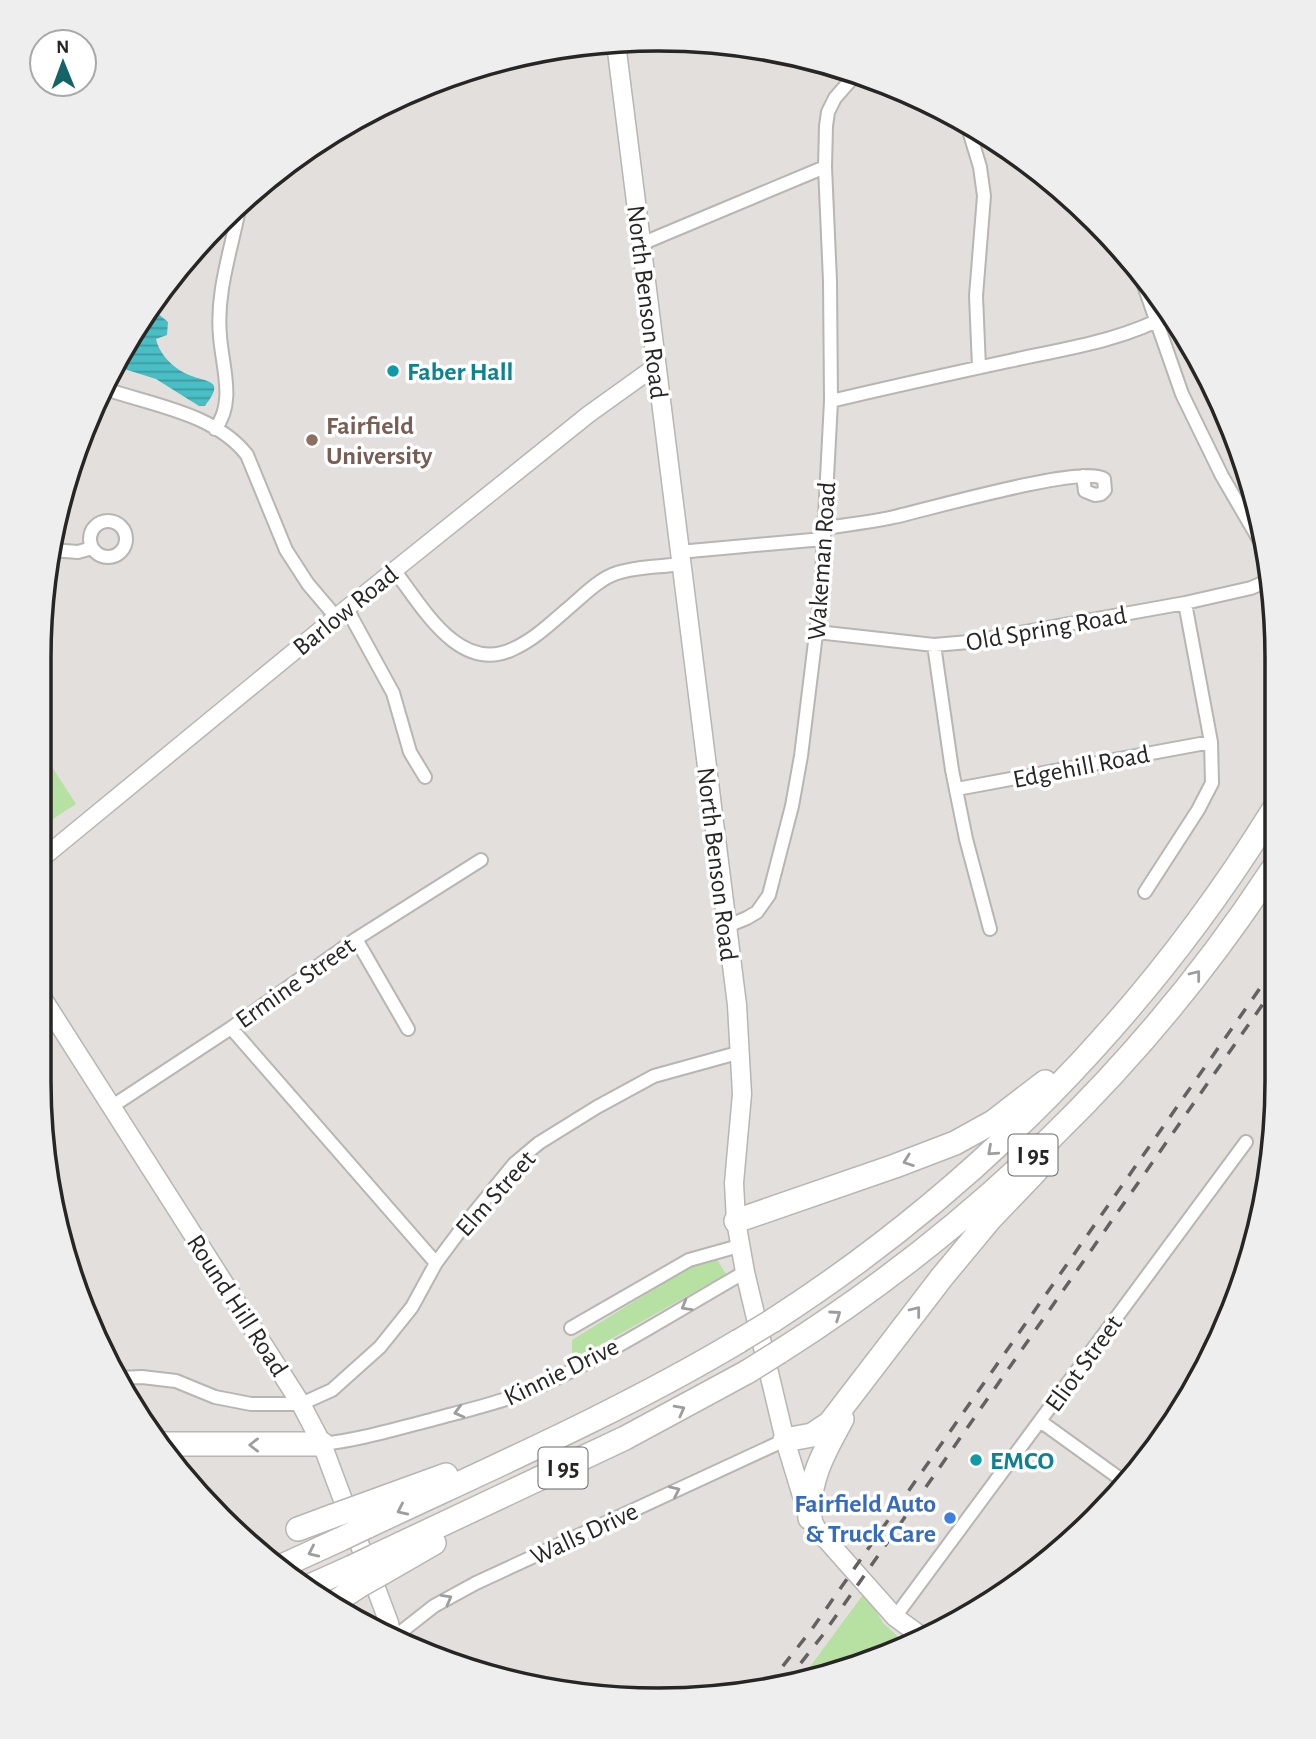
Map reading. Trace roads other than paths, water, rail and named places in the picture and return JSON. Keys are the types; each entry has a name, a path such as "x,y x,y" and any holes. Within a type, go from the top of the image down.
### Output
{"highway":[{"name":"I 95","path":"288,1563 341,1539 362,1517 574,1429 674,1379 772,1321 862,1259 949,1190 1031,1114 1108,1033 1202,917 1265,823"},
{"name":"I 95","path":"318,1584 356,1576 659,1421 779,1352 902,1268 990,1194 1072,1117 1175,1003 1265,880"},
{"path":"785,1440 812,1435 824,1428 966,1247 1081,1122 1175,1003"},
{"path":"736,1221 906,1162 974,1133 1012,1109 1108,1033"},
{"path":"810,1518 810,1494 819,1464 873,1367"},
{"path":"171,1444 322,1444"},
{"path":"298,1529 333,1516 362,1517"},
{"path":"339,1597 356,1576"}],"main road":[{"name":"North Benson Road","path":"617,52 741,1052 742,1094 734,1183 739,1246 785,1440 810,1518 822,1538 895,1617 915,1631"},
{"name":"Round Hill Road","path":"51,1012 301,1404 322,1444 389,1626"}],"street":[{"name":"Wakeman Road","path":"725,927 757,912 769,895 792,806 817,632 831,401 825,167 828,112 835,98 849,82"},
{"path":"971,138 984,196 976,296 979,368"},
{"path":"641,244 825,167"},
{"path":"215,429 225,411 227,395 219,335 220,302 236,222"},
{"path":"1149,301 1182,394 1222,476 1251,525"},
{"path":"831,401 1082,345 1162,319"},
{"name":"Barlow Road","path":"51,851 394,570 589,414 656,366"},
{"path":"113,390 192,415 241,446 286,550 308,584 341,613 393,693 410,752 425,777"},
{"path":"394,570 447,638 468,650 489,654 512,650 535,637 600,582 617,573 680,558 824,533 1004,490 1083,476"},
{"path":"60,551 78,552 92,548"},
{"name":"Old Spring Road","path":"817,632 933,645 969,642 1185,603 1261,584"},
{"path":"1145,892 1211,788 1213,779 1211,742 1185,603"},
{"path":"933,645 966,839 990,929"},
{"name":"Edgehill Road","path":"957,789 1211,742"},
{"name":"Ermine Street","path":"111,1107 232,1028 356,939 481,860"},
{"path":"356,939 408,1029"},
{"path":"232,1028 436,1263"},
{"name":"Elm Street","path":"301,1404 332,1390 380,1347 412,1307 436,1263 514,1164 539,1143 654,1076 741,1052"},
{"name":"Eliot Street","path":"895,1617 1246,1142"},
{"path":"571,1328 689,1260 739,1246"},
{"name":"Kinnie Drive","path":"322,1444 393,1430 496,1403 535,1388 572,1370 745,1272"},
{"path":"128,1378 176,1381 215,1397 251,1404 301,1404"},
{"path":"1040,1421 1118,1477"},
{"name":"Walls Drive","path":"401,1631 433,1606 476,1583 785,1440"}],"water":[{"path":"158,314 168,322 167,335 156,339 164,355 183,372 212,383 214,391 205,406 199,406 156,379 124,369"}],"railway":[{"path":"774,1677 812,1629 1265,981"},
{"path":"793,1673 822,1636 1265,1001"}],"place":[{"name":"Faber Hall","path":"393,371"},
{"name":"Fairfield University","path":"312,440"},
{"name":"EMCO","path":"976,1460"},
{"name":"Fairfield Auto & Truck Care","path":"950,1518"}]}
